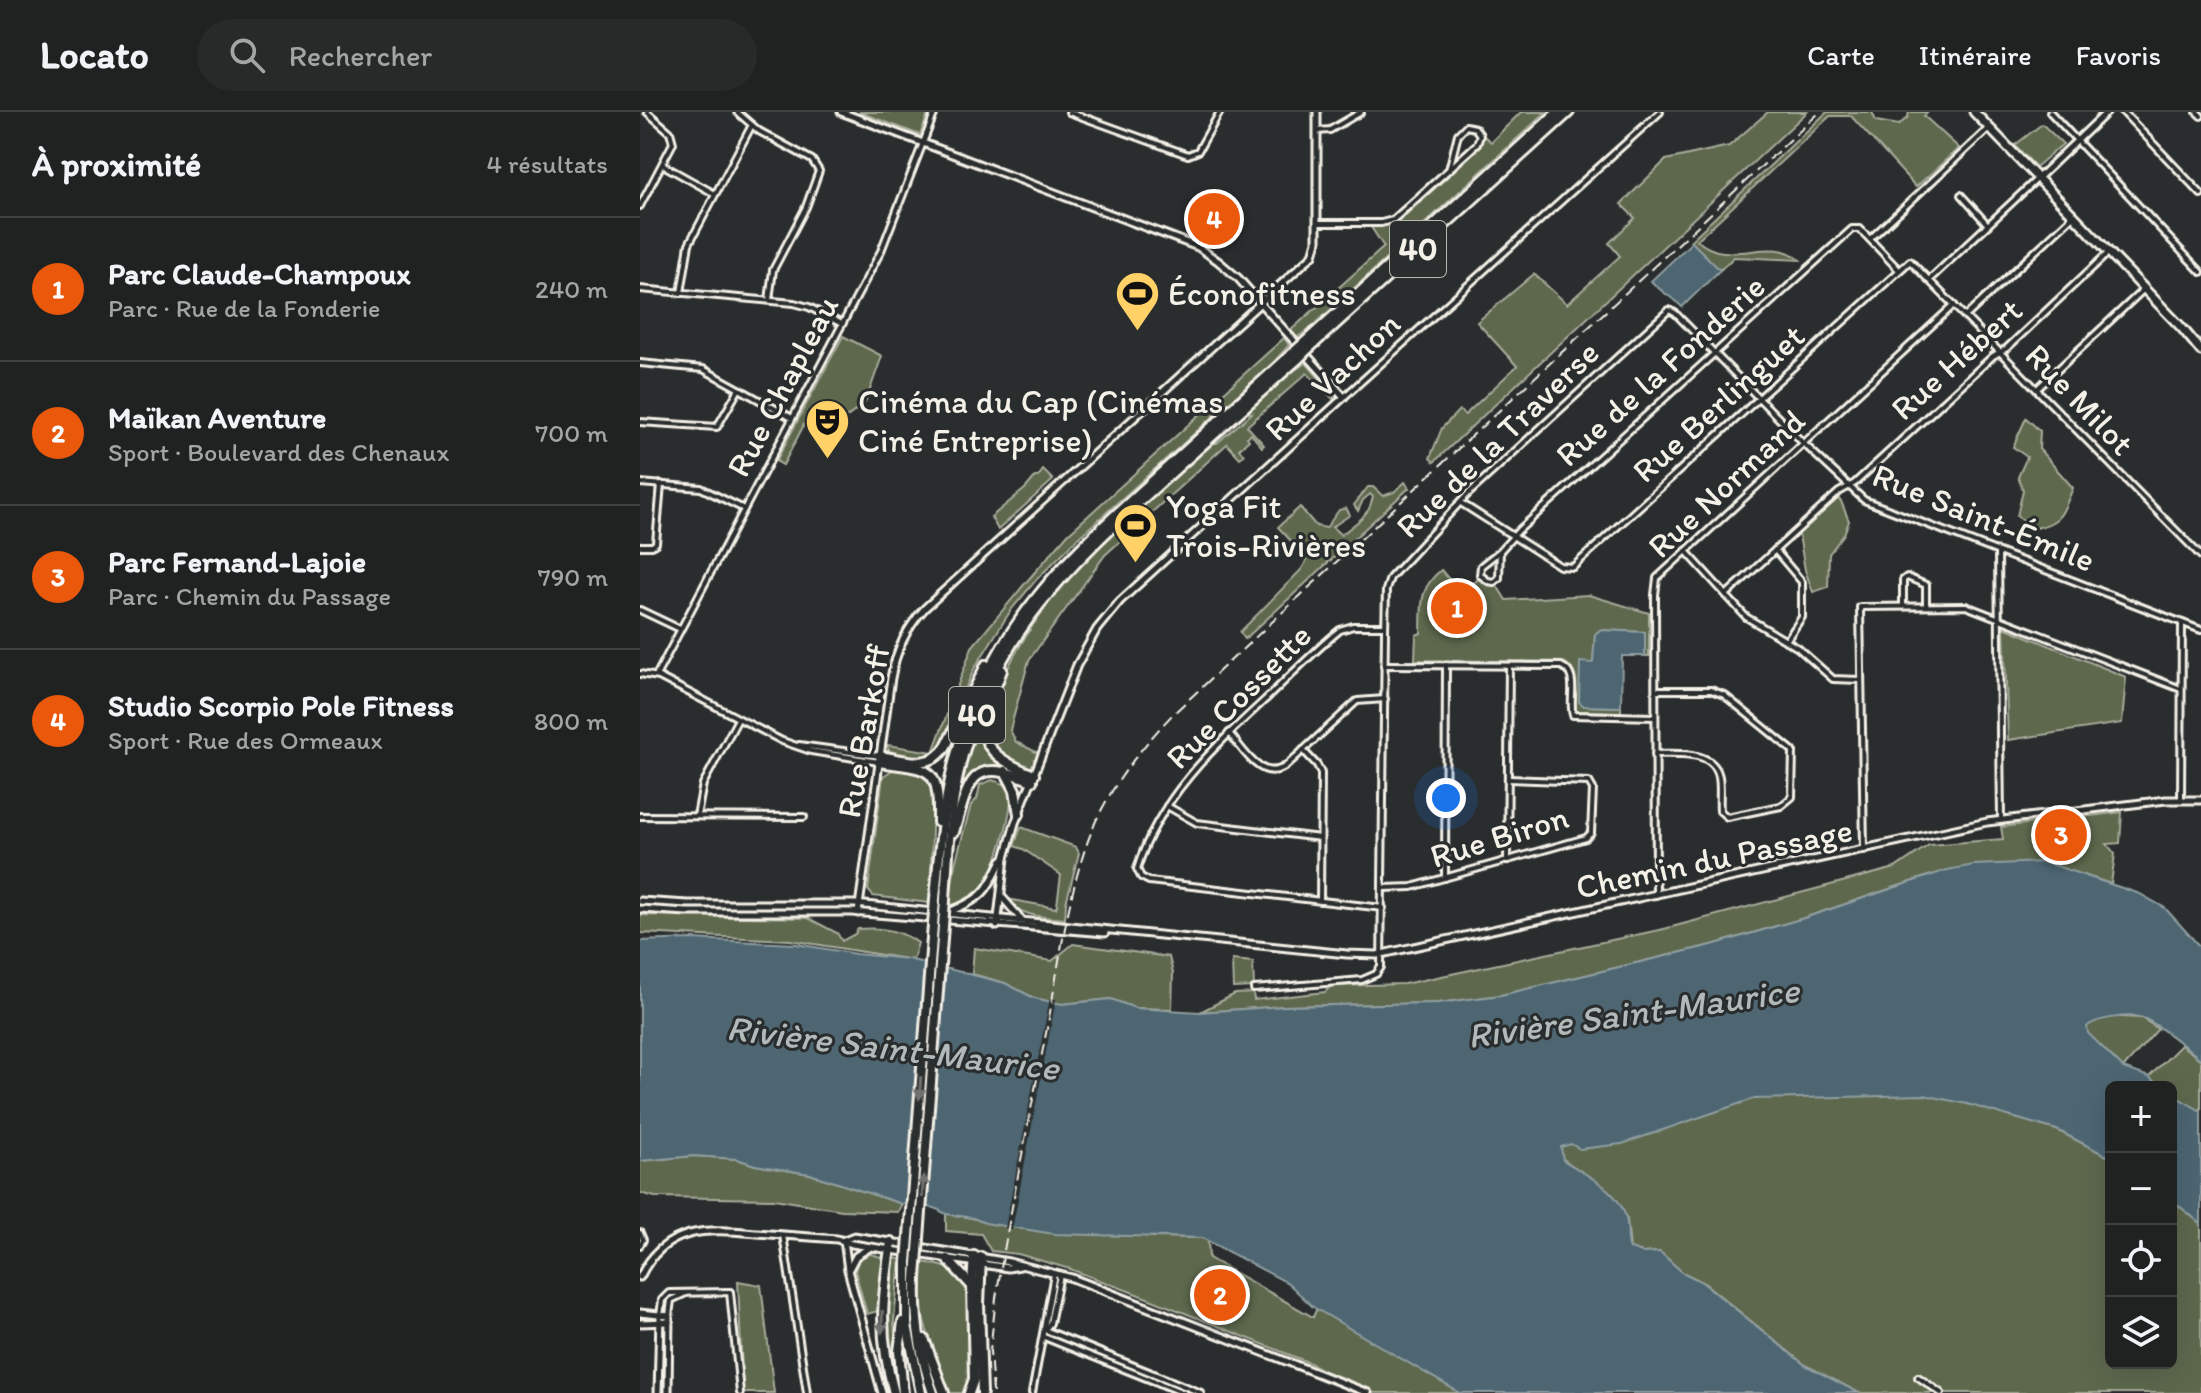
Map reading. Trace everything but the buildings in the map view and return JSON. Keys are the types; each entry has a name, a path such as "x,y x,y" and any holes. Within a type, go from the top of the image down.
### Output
{"highway":[{"name":"40","path":"1306,346 1558,112"},
{"name":"40","path":"940,899 937,879 945,803 962,736 985,678 1020,617 1047,581 1080,547 1569,112"},
{"name":"40","path":"921,1393 911,1357 905,1309 912,1263 940,899 954,791 967,742 984,696 1012,643 1040,602 1082,554 1296,355"},
{"path":"880,759 923,762 940,755 983,669 1020,617"},
{"path":"1012,643 986,714 984,733 988,746 996,756 1033,778"},
{"path":"880,759 923,769 936,781 937,879"},
{"path":"948,852 970,783 985,771 1005,771 1033,778"},
{"path":"1005,771 1015,790 1019,814"},
{"path":"890,1246 881,1326 884,1356 894,1393"},
{"path":"947,1259 972,1285"},
{"path":"969,1393 974,1379 972,1285 977,1260"},
{"path":"977,1260 981,1391"},
{"name":"40","path":"912,1263 917,1319 933,1393"},
{"path":"903,1393 899,1351 905,1309"},
{"path":"917,1319 944,1393"}],"main road":[{"path":"1974,113 2201,351"}],"street":[{"path":"640,206 673,146 673,137 647,112"},
{"path":"737,112 752,125 812,160 819,171 809,200 773,270 769,300"},
{"path":"841,112 1193,245 1227,267 1344,397"},
{"name":"Rue Chapleau","path":"656,676 885,242 935,112"},
{"path":"1069,112 1188,155 1198,151 1220,112"},
{"name":"Rue Barkoff","path":"858,913 894,665 902,640 915,619 1314,254 1317,112"},
{"path":"1317,131 1330,130 1361,112"},
{"name":"Rue Vachon","path":"997,926 1006,853 1019,814 1075,668 1109,613 1660,112"},
{"path":"2050,112 2201,272"},
{"path":"1988,128 1870,239 1899,270 1912,262 1930,279 2107,112"},
{"path":"2123,112 2201,194"},
{"path":"2197,112 2201,116"},
{"path":"681,293 687,248 752,125"},
{"path":"1317,223 1392,221 1449,170 1479,141 1480,133 1475,128 1466,126 1459,132 1449,170"},
{"path":"663,165 715,194"},
{"path":"1961,195 1988,225"},
{"path":"1966,316 2073,216"},
{"name":"Rue de la Fonderie","path":"1500,551 1499,578 1489,582 1480,575 1480,568 1715,353 1856,227 1870,239"},
{"name":"Rue Hébert","path":"1726,595 2109,253"},
{"name":"Rue Berlinguet","path":"1513,537 1560,566 1575,566 1899,270"},
{"name":"Rue Milot","path":"1930,279 2201,556"},
{"path":"640,289 804,305 842,324"},
{"path":"2037,389 2144,289"},
{"name":"Rue Normand","path":"1656,895 1655,583 1661,573 1954,305"},
{"name":"Rue Saint-Émile","path":"1671,310 1803,443 1868,501 2201,630"},
{"name":"Rue de la Traverse","path":"1382,954 1384,665 1386,590 1390,578 1461,503 1665,312 1671,310"},
{"path":"640,363 699,368 792,418"},
{"path":"640,422 717,427 739,389"},
{"path":"640,483 705,489 744,509"},
{"path":"640,546 656,543 661,484"},
{"path":"1461,503 1513,537"},
{"path":"1775,550 1802,582 1802,617 1786,641"},
{"path":"1686,551 1746,617 1816,662 1833,679 1860,680"},
{"path":"1998,552 2001,820"},
{"path":"1903,606 1903,580 1907,577 1926,585 1926,606"},
{"path":"1864,850 1859,608 1963,605 2181,689"},
{"path":"640,610 680,629"},
{"path":"2181,800 2182,623"},
{"name":"Rue Cossette","path":"1383,908 1143,879 1138,874 1138,867 1167,806 1195,768 1229,733 1340,630 1353,626 1385,626"},
{"path":"1384,665 1561,666 1572,677 1571,712 1574,716 1655,717"},
{"path":"1445,878 1446,665"},
{"path":"1507,860 1509,666"},
{"path":"640,674 656,676 775,738 811,751 880,759"},
{"path":"1655,754 1693,754 1714,768 1719,778 1720,811 1727,817 1781,806 1792,797 1793,751 1724,695 1711,690 1656,690"},
{"path":"1229,733 1259,767 1268,771 1282,769 1358,699 1385,699"},
{"path":"697,816 703,784 738,719"},
{"path":"1303,750 1321,773 1320,901"},
{"name":"Rue Biron","path":"1384,888 1411,887 1586,838 1592,828 1593,789 1588,781 1509,779"},
{"name":"Chemin du Passage","path":"1122,933 1350,954 1382,954 2001,820 2201,800"},
{"path":"1167,806 1197,823 1320,838"},
{"path":"640,816 804,817"},
{"path":"948,912 973,902 984,893 1006,853"},
{"path":"1000,895 1021,919"},
{"path":"640,901 859,904 1021,919 1122,933"},
{"path":"640,909 858,913 1086,933 1122,933"},
{"path":"1254,989 1365,979 1380,971 1382,954"},
{"path":"640,1277 658,1251 689,1233 721,1229 844,1240 870,1247 890,1246 977,1260 1008,1268 1022,1266 1057,1273 1368,1393"},
{"path":"640,1233 643,1240 640,1245"},
{"path":"783,1235 807,1393"},
{"path":"844,1240 854,1236 947,1259 977,1260"},
{"path":"844,1240 848,1270 882,1393"},
{"path":"848,1270 856,1256 870,1247"},
{"path":"1032,1393 1044,1337 1044,1322 1057,1273"},
{"path":"658,1393 661,1303 667,1294 726,1291 731,1293 740,1393"},
{"path":"668,1393 672,1299 689,1293"},
{"path":"640,1313 660,1319"},
{"path":"640,1323 669,1319"},
{"path":"1045,1330 1196,1392"},
{"path":"1044,1337 1184,1393"},
{"path":"1918,1377 1941,1393"}],"green space":[{"path":"859,112 929,112 920,135"},
{"path":"1521,112 1546,112 1315,324 1297,338 1290,331 1384,247 1371,227 1396,224 1481,146 1484,136 1491,142"},
{"path":"1768,112 1807,112 1434,462 1430,458 1442,428 1459,410 1465,415 1517,366 1477,322 1534,274 1567,304 1620,256 1609,243 1635,218 1621,204 1666,160 1729,146"},
{"path":"1827,112 1872,112 1876,121 1899,125 1909,112 1928,112 1924,116 1959,148 1916,187 1851,116 1830,116 1697,240 1723,252 1777,250 1800,260 1734,257 1720,270 1690,241"},
{"path":"2042,124 2063,144 2036,167 2015,145"},
{"path":"843,336 882,356 867,398 863,405 839,423 814,415 808,417 783,465 776,461"},
{"path":"1284,338 1289,345 1273,363 1079,537 1036,580 1011,610 974,669 937,753 925,758 889,751 887,745 933,752 972,647 1028,580 1068,534"},
{"path":"1306,363 1336,397 1333,399 1307,373 1247,426 1264,445 1262,447 1251,434 1239,449 1244,455 1240,458 1227,444 1105,555 1029,660 1010,730 1016,742 1038,753 1032,767 1020,766 1004,757 990,737 991,711 1015,653 1062,586 1120,526 1212,443 1217,443 1252,413 1246,413 1290,373"},
{"path":"2026,418 2040,431 2039,449 2073,488 2057,519 2036,528 2017,516 2023,490 2018,477 2027,457 2013,447"},
{"path":"1043,470 1053,480 998,530 991,517"},
{"path":"1405,482 1409,488 1245,639 1240,632 1306,562 1305,556 1278,527 1300,507 1316,526 1326,528 1339,510 1346,508 1350,515 1332,527 1341,535 1369,509 1373,497 1370,494 1358,511 1354,505 1368,487 1373,487 1383,496 1394,492"},
{"path":"1838,494 1849,521 1844,534 1829,554 1828,587 1813,592 1805,570 1798,529"},
{"path":"1441,570 1460,592 1479,579 1487,584 1496,584 1506,600 1589,595 1649,613 1649,656 1645,656 1645,632 1600,630 1595,635 1593,663 1580,663 1584,706 1621,707 1621,712 1576,711 1575,677 1570,666 1564,662 1415,660 1416,635 1421,633 1425,591"},
{"path":"2004,627 2126,677 2122,723 2008,740"},
{"path":"980,719 987,747 995,758 1008,767 992,766 979,770 968,779 960,793 968,757"},
{"path":"894,769 928,775 933,792 930,903 873,896 868,890 883,776"},
{"path":"992,780 1007,785 1011,795 1008,819 995,863 979,894 965,902 949,905 955,864 971,805 977,799 980,785"},
{"path":"2122,812 2120,843 2107,844 2115,854 2111,884 2044,862 1928,876 1712,945 1501,995 1438,1003 1284,1006 1200,1012 1235,994 1253,993 1254,1000 1325,992 1331,986 1404,984 1664,929 1895,868 1929,845 2003,839 2001,827"},
{"path":"1021,827 1076,847 1079,853 1065,919 1025,913 1007,899 1056,908 1057,905 1061,875 1014,846"},
{"path":"640,915 808,918 837,933 842,941 858,929 874,929 897,932 918,943 913,960 790,940 640,933"},
{"path":"1073,944 1169,957 1173,973 1172,1009 1135,1008 1111,999 1062,1004 1034,998 1005,983 972,974 974,948 1052,961"},
{"path":"1232,960 1253,962 1254,987 1233,988"},
{"path":"1894,1006 2142,1018 2158,1029 2123,1068 2101,1046 1998,1113 2057,1130 2105,1155 2105,1369 2177,1369 2177,1204 2201,1224 2201,1393 1859,1393 1805,1365 1703,1282 1682,1272 1660,1252 1642,1253 1630,1249 1627,1219 1610,1192 1476,1098"},
{"path":"2181,1045 2201,1060 2201,1111 2177,1097 2177,1081 2153,1081 2149,1077"},
{"path":"694,1156 737,1159 810,1174 902,1204 898,1212 842,1210 774,1199 655,1197 640,1193 640,1161"},
{"path":"946,1214 980,1220 1208,1240 1209,1258 1313,1317 1317,1308 1460,1393 1363,1393 1310,1363 1150,1299 1070,1269 1018,1254 991,1251 981,1234 946,1231"},
{"path":"871,1254 881,1257 884,1264 878,1311 867,1314 855,1271 859,1258"},
{"path":"893,1258 900,1259 894,1321 900,1393 897,1393 889,1359 888,1342 887,1310"},
{"path":"922,1262 949,1269 959,1276 967,1289 971,1382 966,1393 948,1393 943,1384 922,1314"},
{"path":"738,1281 761,1285 774,1393 743,1393"}],"water":[{"path":"1692,242 1720,270 1682,307 1651,281"},
{"path":"1600,630 1645,632 1645,656 1622,656 1621,707 1584,706 1579,702 1580,662 1593,663 1595,634"},
{"name":"Rivière Saint-Maurice","path":"2044,862 2140,894 2165,908 2201,948 2201,1060 2143,1018 2114,1018 2097,1021 2087,1027 2088,1033 2123,1068 2153,1081 2105,1081 2105,1155 2057,1130 1924,1095 1753,1099 1622,1144 1580,1149 1571,1144 1561,1147 1563,1160 1600,1184 1616,1199 1626,1218 1630,1249 1642,1253 1660,1252 1805,1365 1859,1393 1460,1393 1313,1307 1288,1283 1202,1238 1054,1234 985,1223 946,1214 935,1208 902,1204 810,1174 737,1159 694,1156 640,1161 640,941 693,939 796,944 908,959 1005,983 1034,998 1062,1004 1111,999 1135,1008 1200,1012 1284,1006 1438,1003 1501,995 1712,945 1947,870 1974,865"},
{"path":"2177,1097 2201,1111 2201,1224 2177,1204"}],"pier":[{"path":"925,959 945,963 925,1212 904,1208"},
{"path":"1050,998 1056,999 1012,1230 1005,1228"}],"railway":[{"path":"993,1393 990,1351 996,1298 1067,919 1086,846 1102,808 1120,780 1172,715 1820,112"}],"place":[{"name":"Studio Scorpio Pole Fitness","path":"1214,219"},
{"name":"Éconofitness","path":"1137,332"},
{"name":"Cinéma du Cap (Cinémas Ciné Entreprise)","path":"827,460"},
{"name":"Yoga Fit Trois-Rivières","path":"1135,565"},
{"name":"Parc Claude-Champoux","path":"1457,608"},
{"name":"Parc Fernand-Lajoie","path":"2061,835"},
{"name":"Maïkan Aventure","path":"1220,1295"}]}
